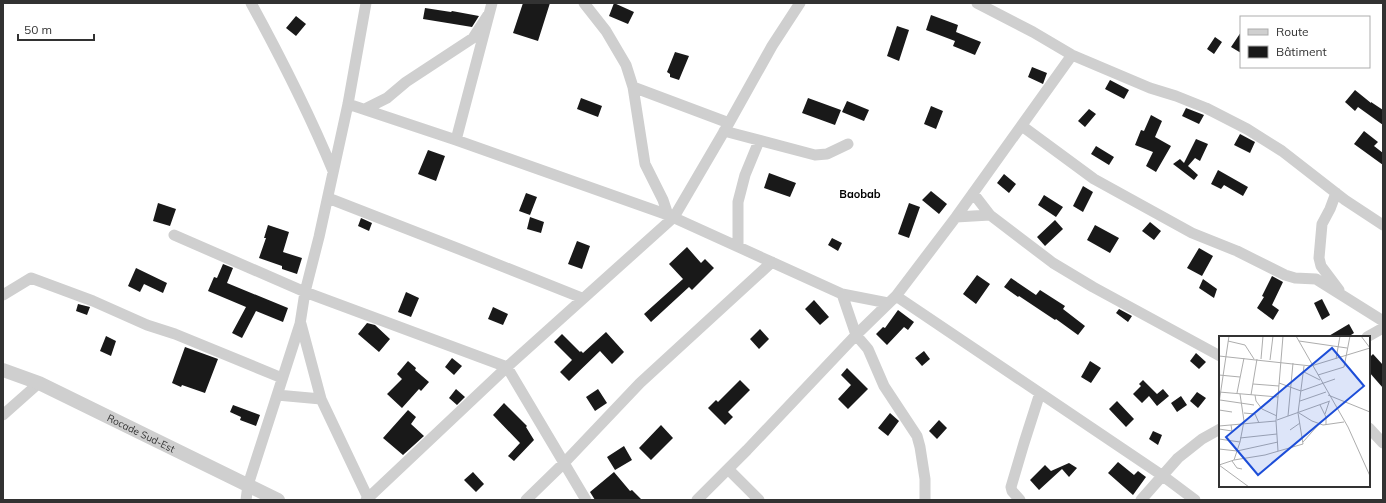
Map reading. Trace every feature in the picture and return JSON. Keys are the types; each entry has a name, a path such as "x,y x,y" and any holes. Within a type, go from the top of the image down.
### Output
{"street":[{"path":"251,3 297,90 315,127 333,170"},
{"path":"246,500 248,485 300,324 305,292 328,198 348,104 366,3"},
{"path":"456,140 492,3"},
{"path":"584,3 606,31 626,65 633,87 645,164 671,216"},
{"path":"300,324 321,399 367,499 507,367 671,216 727,127 772,46 800,3"},
{"path":"977,3 1033,32 1072,55 1150,88 1176,96 1213,111 1247,129 1282,151 1336,193 1383,225"},
{"path":"365,110 387,98 406,82 473,38 488,15"},
{"path":"697,500 892,299 974,193 1072,55"},
{"path":"633,87 759,141 814,155 827,154 848,144"},
{"path":"348,104 456,140 671,216 842,294 892,299 1040,393 1163,476 1195,500"},
{"path":"1022,126 1094,179 1192,233 1237,251 1285,275 1294,278 1316,279 1383,321"},
{"path":"738,246 738,202 745,175 759,141"},
{"path":"974,193 990,215 1054,264 1093,287 1219,355"},
{"path":"1336,193 1330,210 1322,224 1319,258 1321,266 1342,295"},
{"path":"328,198 459,248 582,298"},
{"path":"956,217 990,215"},
{"path":"174,235 305,292 507,367 586,500"},
{"path":"526,500 564,463 640,383 772,262"},
{"path":"3,295 31,278 93,301 147,326 175,334 282,378"},
{"path":"842,294 856,335 868,349 884,386 917,436 925,479 925,500"},
{"path":"1369,336 1383,328"},
{"name":"Rocade Sud-Est","path":"3,370 39,382 278,500"},
{"path":"3,414 39,382"},
{"path":"1020,500 1012,492 1011,487 1040,393"},
{"path":"277,395 321,399"},
{"path":"1370,429 1383,443"},
{"path":"1140,500 1178,458 1202,439 1219,430"},
{"path":"728,469 759,500"}],"building":[{"path":"523,3 550,3 538,41 513,33"},
{"path":"614,3 634,12 628,24 609,16"},
{"path":"425,8 479,16 472,27 423,19"},
{"path":"931,15 958,25 956,32 981,42 975,55 953,46 955,41 926,30"},
{"path":"296,16 306,24 296,36 286,28"},
{"path":"897,26 909,30 899,61 887,56"},
{"path":"1240,34 1240,52 1231,47"},
{"path":"1215,37 1222,42 1214,54 1207,49"},
{"path":"675,52 689,56 679,80 670,77 670,74 667,72"},
{"path":"1032,67 1047,73 1043,84 1028,77"},
{"path":"1110,80 1129,90 1124,99 1105,89"},
{"path":"1355,90 1371,103 1383,110 1383,125 1358,107 1355,111 1345,102"},
{"path":"581,98 602,106 598,117 577,109"},
{"path":"808,98 841,110 835,125 802,113"},
{"path":"847,101 869,110 864,121 842,112"},
{"path":"931,106 943,111 936,129 924,124"},
{"path":"1186,108 1204,115 1199,124 1182,116"},
{"path":"1089,109 1096,114 1085,127 1078,121"},
{"path":"1151,115 1162,121 1155,137 1171,146 1156,172 1146,166 1153,152 1135,145 1141,130 1144,131"},
{"path":"1364,131 1378,142 1374,146 1383,153 1383,165 1354,144"},
{"path":"1240,134 1255,142 1250,153 1234,145"},
{"path":"1196,139 1208,144 1200,161 1195,158 1188,166 1198,175 1194,180 1173,164 1180,159 1184,163"},
{"path":"1096,146 1114,157 1109,165 1091,154"},
{"path":"428,150 445,156 436,181 418,174"},
{"path":"1218,170 1248,187 1243,196 1224,185 1221,189 1211,184"},
{"path":"769,173 796,183 790,197 764,188"},
{"path":"1004,174 1016,184 1009,193 997,183"},
{"path":"1083,186 1093,192 1083,212 1073,206"},
{"path":"931,191 947,204 939,214 922,200"},
{"path":"526,193 537,197 530,215 519,211"},
{"path":"1044,195 1063,207 1056,217 1038,205"},
{"path":"158,203 176,209 170,226 153,221"},
{"path":"909,203 920,207 909,238 898,234"},
{"path":"530,217 544,222 541,233 527,229"},
{"path":"361,218 372,223 369,231 358,226"},
{"path":"1055,220 1063,229 1045,246 1037,237"},
{"path":"1150,222 1161,231 1154,240 1142,231"},
{"path":"268,225 289,232 283,252 302,258 297,274 282,269 282,266 259,258 266,238 264,238"},
{"path":"1095,225 1119,238 1110,253 1087,240"},
{"path":"832,238 842,243 838,251 828,245"},
{"path":"577,241 590,246 582,269 568,264"},
{"path":"687,247 701,263 705,259 714,268 692,290 689,287 651,322 644,314 683,279 669,264"},
{"path":"1199,248 1213,256 1202,276 1187,268"},
{"path":"223,264 233,268 227,283 288,308 283,322 256,311 242,338 232,333 246,307 208,291 214,277 217,278"},
{"path":"136,268 167,283 163,293 144,284 140,292 128,286"},
{"path":"977,275 990,284 976,304 963,294"},
{"path":"1272,276 1283,282 1272,305 1279,310 1273,320 1257,308 1264,297 1262,296"},
{"path":"1011,278 1036,295 1040,290 1065,306 1063,309 1085,326 1078,335 1056,319 1055,320 1019,296 1018,297 1004,287"},
{"path":"1203,279 1217,289 1214,298 1199,288"},
{"path":"406,292 419,298 411,317 398,312"},
{"path":"1322,299 1330,315 1322,320 1314,303"},
{"path":"814,300 829,317 820,325 805,309"},
{"path":"78,304 90,307 87,315 76,311"},
{"path":"493,307 508,314 503,325 488,319"},
{"path":"1119,309 1132,316 1128,322 1116,313"},
{"path":"898,310 914,322 908,330 904,327 887,345 876,334 883,327 885,328"},
{"path":"367,323 375,325 390,339 379,352 358,334"},
{"path":"1349,324 1354,333 1350,336 1329,336"},
{"path":"760,329 769,339 759,349 750,339"},
{"path":"606,332 624,352 612,364 600,351 569,381 560,372 572,360 554,342 562,334 580,352 581,351 583,353"},
{"path":"106,336 116,341 111,356 100,351"},
{"path":"185,347 218,359 205,393 182,385 181,387 172,383"},
{"path":"924,351 930,359 922,366 915,358"},
{"path":"1196,353 1206,362 1199,369 1190,361"},
{"path":"1373,354 1383,365 1383,388 1370,373 1370,357"},
{"path":"452,358 462,366 454,375 445,367"},
{"path":"408,361 416,368 415,370 429,382 421,391 419,389 402,408 387,394 402,379 397,374"},
{"path":"1090,361 1101,368 1091,383 1081,377"},
{"path":"847,368 868,389 848,409 838,399 851,385 841,375"},
{"path":"740,380 750,390 728,412 733,417 725,425 708,408 716,400 718,402"},
{"path":"1143,380 1157,394 1163,389 1169,396 1157,406 1149,396 1142,403 1133,394 1141,386 1139,384"},
{"path":"456,389 465,397 457,405 449,398"},
{"path":"598,389 607,403 595,411 586,397"},
{"path":"1197,392 1206,398 1198,408 1190,401"},
{"path":"1181,396 1187,405 1177,412 1171,403"},
{"path":"1117,401 1134,419 1126,427 1109,409"},
{"path":"504,403 527,426 526,427 534,440 514,461 508,456 520,443 493,415"},
{"path":"233,405 260,415 256,426 240,420 241,417 230,412"},
{"path":"408,410 416,417 411,424 424,436 403,455 383,438"},
{"path":"890,413 899,421 888,436 878,428"},
{"path":"939,420 947,428 937,439 929,431"},
{"path":"661,425 673,438 651,460 639,448"},
{"path":"1153,431 1162,435 1158,445 1149,439"},
{"path":"624,446 632,460 615,470 607,457"},
{"path":"1118,462 1134,475 1138,471 1146,477 1133,495 1108,473"},
{"path":"1069,463 1077,468 1069,477 1062,469 1039,490 1030,480 1045,465 1051,471"},
{"path":"473,472 484,484 476,492 464,480"},
{"path":"614,472 630,491 632,490 642,500 595,500 590,492"}],"district":[{"name":"Baobab","path":"860,194"}]}
